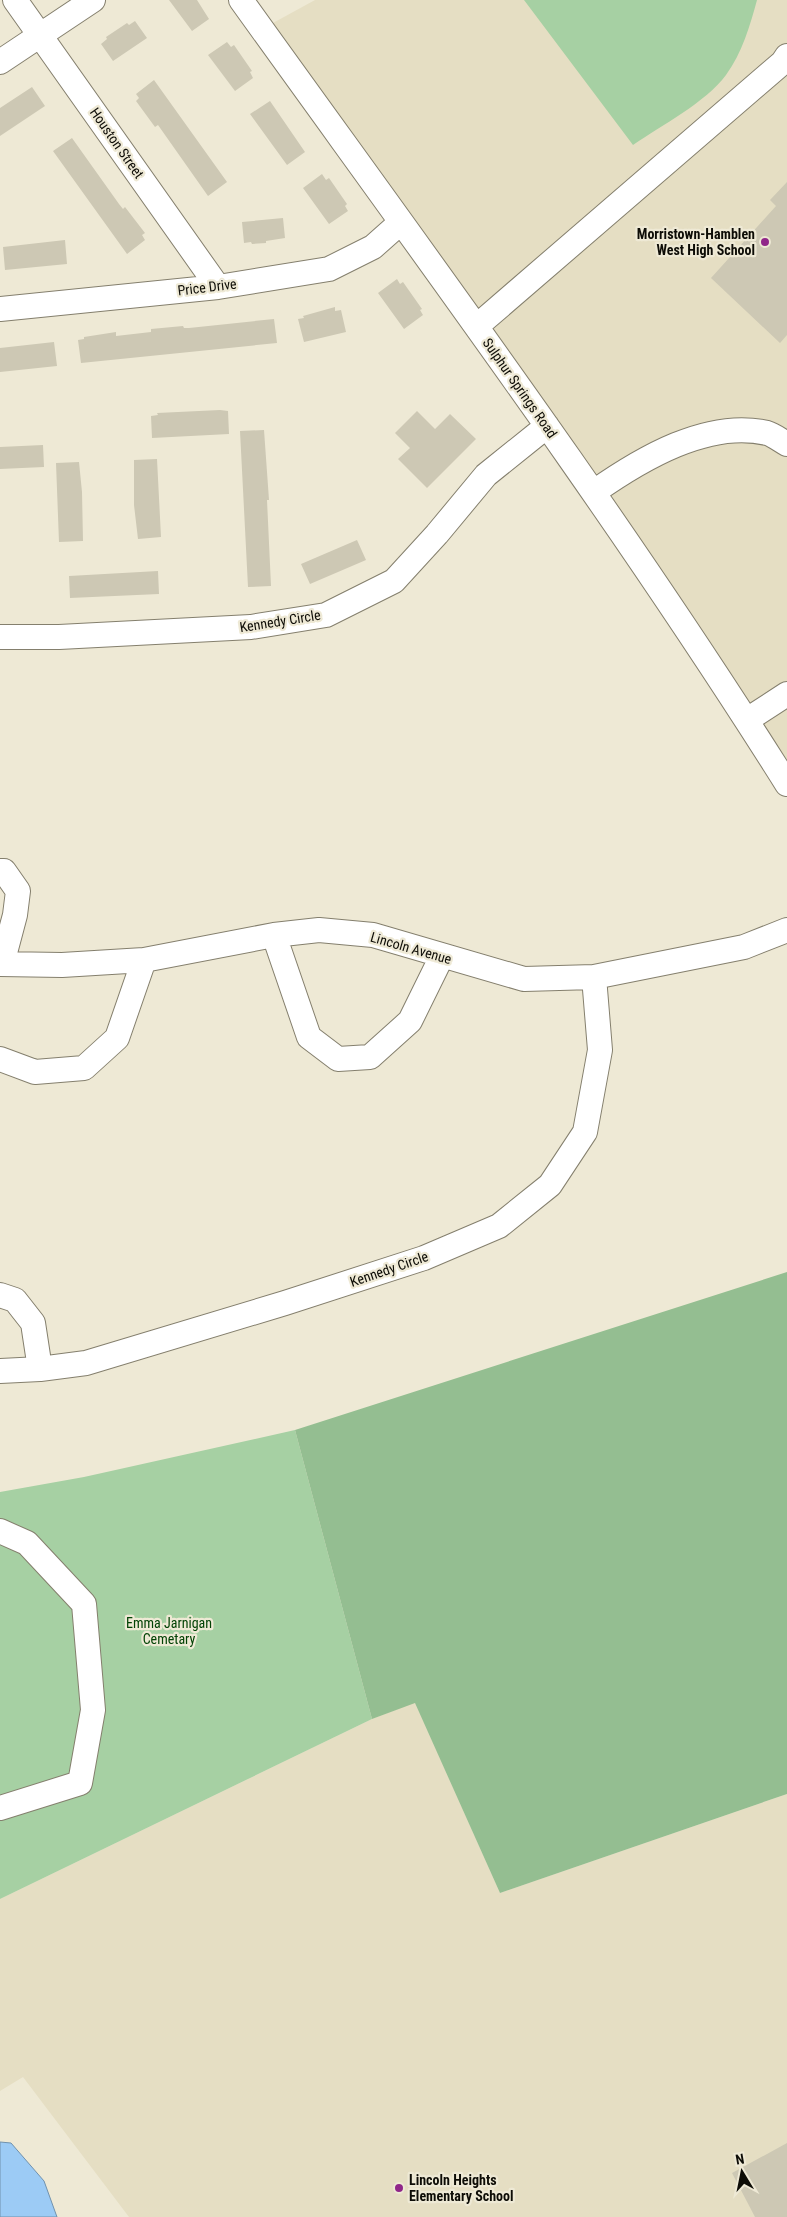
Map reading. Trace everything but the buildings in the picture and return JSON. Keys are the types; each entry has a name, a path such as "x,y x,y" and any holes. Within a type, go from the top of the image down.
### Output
{"street":[{"name":"Houston Street","path":"15,0 218,287"},
{"path":"0,62 93,0"},
{"name":"Sulphur Springs Road","path":"241,0 400,223 477,326 594,492 678,613 787,784"},
{"path":"477,326 783,62 787,56"},
{"name":"Price Drive","path":"0,309 218,287 329,268 373,247 400,223"},
{"name":"Kennedy Circle","path":"0,637 59,637 251,627 326,615 394,581 437,534 486,475 547,426"},
{"path":"594,492 617,476 686,440 719,431 768,433 787,444"},
{"path":"747,720 787,694"},
{"path":"0,871 4,871 18,891 15,915 1,964"},
{"name":"Lincoln Avenue","path":"1,964 62,965 144,960 274,935 319,930 373,935 524,979 594,976 744,947 787,930"},
{"path":"274,935 309,1037 338,1060 370,1057 410,1021 442,956"},
{"path":"0,1059 35,1072 84,1068 117,1038 144,960"},
{"name":"Kennedy Circle","path":"0,1371 40,1369 86,1363 285,1303 424,1258 499,1226 550,1185 585,1132 600,1050 594,976"},
{"path":"0,1295 15,1300 33,1323 40,1369"},
{"path":"0,1532 27,1543 84,1604 92,1710 80,1783 0,1808"}],"shaded area":[{"name":"Morristown-Hamblen West High School","path":"315,0 787,0 787,784 262,29"},
{"path":"415,1702 500,1893 787,1794 787,2217 129,2217 23,2077 0,2091 0,1899 372,1719"}],"green space":[{"path":"524,0 757,0 741,48 726,75 707,95 633,145"},
{"path":"787,1272 787,1794 500,1893 415,1703 372,1719 295,1430"},
{"name":"Emma Jarnigan Cemetary","path":"295,1430 372,1719 0,1899 0,1492 84,1477"}],"water":[{"path":"0,2142 11,2143 44,2181 57,2217 0,2217"}],"place":[{"name":"Morristown-Hamblen West High School","path":"765,242"},
{"name":"Lincoln Heights Elementary School","path":"399,2188"}]}
